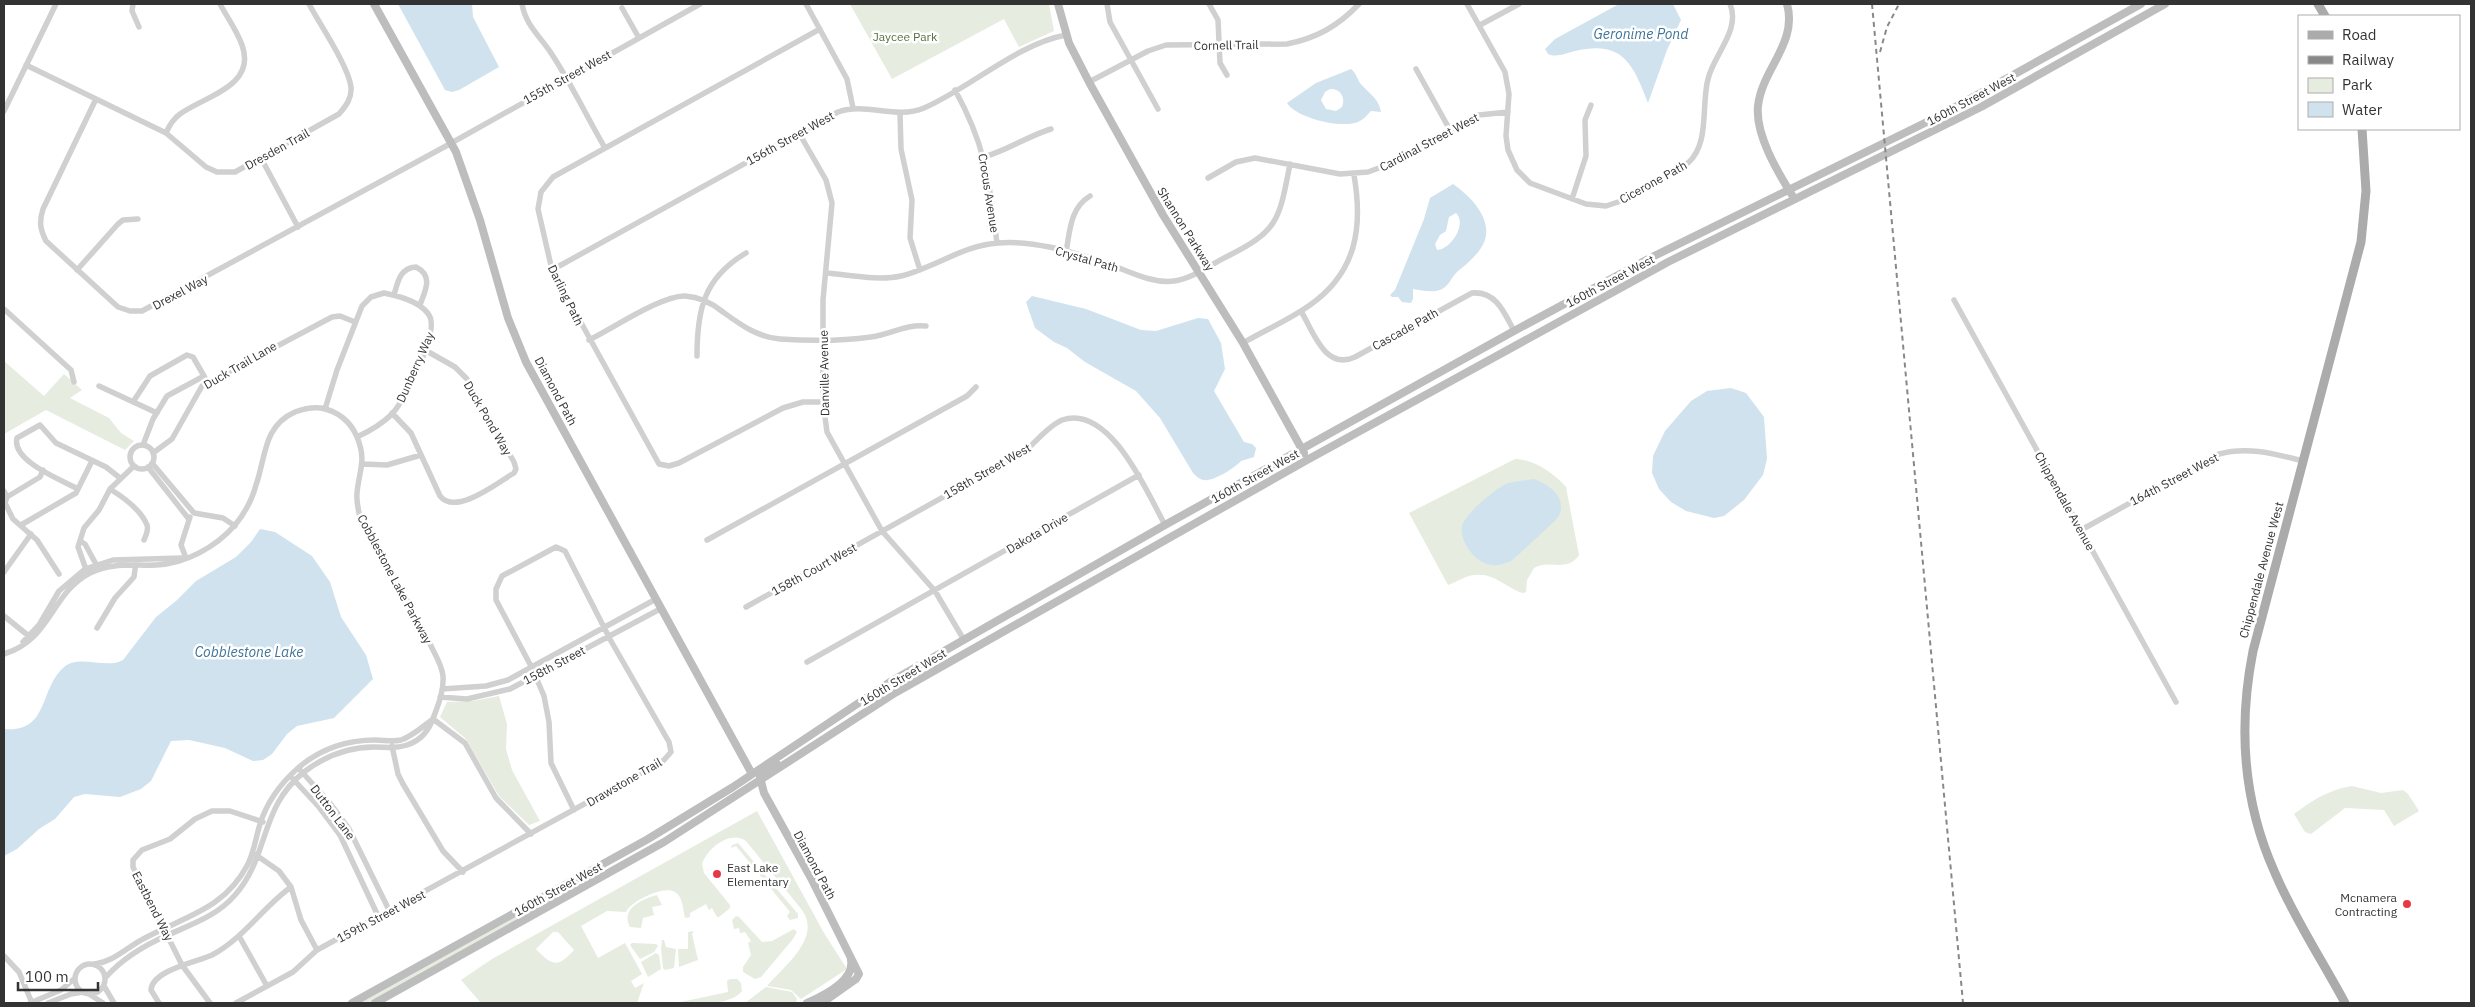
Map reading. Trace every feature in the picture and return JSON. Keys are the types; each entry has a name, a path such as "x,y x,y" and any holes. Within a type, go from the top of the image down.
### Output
{"main road":[{"name":"Diamond Path","path":"374,4 451,143 468,181 508,318 526,362 752,774"},
{"name":"Shannon Parkway","path":"1058,4 1066,35 1089,82 1163,215 1243,343 1307,460"},
{"path":"1787,4 1789,22 1787,36 1763,86 1758,114 1763,140 1795,200"},
{"name":"160th Street West","path":"352,1003 617,857 752,774 890,682 1165,525 1514,331 1650,258 1956,107 2141,4"},
{"name":"160th Street West","path":"375,1003 684,830 895,693 1307,460 1668,262 1981,107 2165,4"},
{"path":"2318,4 2324,15"},
{"name":"Chippendale Avenue West","path":"2345,1003 2283,892 2267,854 2250,796 2245,755 2244,712 2251,658 2361,242 2366,191 2362,130"},
{"path":"895,693 908,680 965,646 964,640"},
{"path":"760,782 761,774 823,732 834,719"},
{"path":"684,830 697,816 751,781 752,774"},
{"name":"Diamond Path","path":"760,782 764,793 811,878 859,977 822,1003"},
{"path":"808,1003 833,988 850,974 852,967 850,958"}],"street":[{"path":"4,111 56,4"},
{"path":"133,4 132,11 139,27"},
{"path":"166,133 171,122 179,115 235,83 243,72 246,61 242,44 220,4"},
{"name":"Dresden Trail","path":"26,65 166,133 206,167 217,172 235,172 339,114 348,103 351,88 348,75 309,4"},
{"path":"522,4 524,14 531,29 551,52 605,148"},
{"name":"155th Street West","path":"435,151 700,4"},
{"path":"806,4 847,79 854,108"},
{"path":"1107,4 1110,22 1158,109"},
{"path":"1209,4 1218,20 1220,64 1227,75"},
{"name":"Cornell Trail","path":"1089,82 1130,59 1166,45 1287,44 1305,40 1324,33 1344,19 1359,4"},
{"name":"Cicerone Path","path":"1467,4 1507,78 1509,94 1507,145 1510,158 1517,170 1534,185 1572,199 1599,206 1614,204 1691,160 1701,142 1708,79 1732,25 1733,14 1730,4"},
{"path":"1480,25 1519,4"},
{"path":"622,8 639,38"},
{"name":"Darling Path","path":"820,29 553,178 541,192 538,209 552,270 659,464 669,466 702,452 783,408 803,402 823,402"},
{"name":"156th Street West","path":"552,270 838,112 854,108 900,113 924,108 1036,44 1066,35"},
{"path":"1416,69 1450,130"},
{"name":"Crocus Avenue","path":"955,90 977,133 984,157 997,242"},
{"name":"Drexel Way","path":"96,99 43,209 40,219 41,231 46,241 118,307 130,311 142,311 435,151"},
{"path":"1572,199 1586,156 1585,120 1591,105"},
{"name":"Cardinal Street West","path":"1208,178 1247,158 1258,158 1354,175 1381,168 1485,113 1508,112"},
{"path":"900,113 901,149 912,200 910,238 920,270"},
{"path":"984,157 1008,150 1032,136 1051,128"},
{"name":"Danville Avenue","path":"799,133 826,180 832,202 823,340 823,402 827,432 843,464 882,531 935,591 964,640"},
{"path":"261,158 298,226"},
{"name":"Crystal Path","path":"826,273 891,277 920,270 968,250 997,242 1024,243 1066,252 1101,261 1157,281 1181,280 1251,245 1272,227 1281,209 1290,164"},
{"path":"1243,343 1301,311 1333,285 1352,250 1359,212 1354,175"},
{"path":"1066,252 1075,211 1080,203 1090,196"},
{"path":"77,270 118,224 123,220 138,219"},
{"path":"697,356 697,327 703,299 721,271 746,253"},
{"path":"4,653 30,637 67,584 87,572 113,560 136,561 185,558 215,544 235,526 248,507 256,485 265,447 274,428 285,417 299,411 316,407 325,409 332,384 355,322 366,301 377,294 394,294 420,305 428,280 425,273 416,267 406,269 401,274 394,294"},
{"name":"Cascade Path","path":"1301,311 1325,352 1332,358 1342,360 1355,357 1472,293 1485,294 1496,300 1514,331"},
{"path":"589,340 666,299 684,296 703,299 745,328 761,336 779,339 823,340 870,337 911,325 926,326"},
{"name":"Chippendale Avenue","path":"1954,300 2176,702"},
{"name":"Dunberry Way","path":"357,437 375,428 392,413 408,390 432,334 431,318 420,305"},
{"path":"4,309 71,370 74,382"},
{"name":"Duck Trail Lane","path":"153,453 172,439 199,389 276,345 332,317 340,316 355,322"},
{"name":"Duck Pond Way","path":"392,413 411,433 440,496 447,502 455,504 464,502 514,473 516,469 466,379 455,367 425,350"},
{"path":"133,402 150,376 190,355 208,384"},
{"path":"143,445 157,413 168,396 204,376"},
{"path":"99,386 157,413"},
{"path":"707,540 967,396 976,387"},
{"name":"Cobblestone Lake Parkway","path":"325,409 342,417 357,437 363,464 357,491 357,506 362,522 424,632 443,674 440,698 430,729 415,742 392,749"},
{"name":"158th Street West","path":"882,531 1024,452 1060,421 1075,418 1091,423 1116,443 1139,475"},
{"path":"78,489 26,461 16,441 20,434 38,425 42,426 56,444 92,460 120,478"},
{"path":"143,445 153,453 150,465 142,469 134,466 130,460 135,447 143,445"},
{"name":"164th Street West","path":"2081,530 2219,454 2244,450 2303,461"},
{"path":"363,464 387,465 421,455"},
{"path":"21,525 71,496 78,489 92,460"},
{"path":"150,465 194,513 223,518 235,526"},
{"path":"150,465 188,518"},
{"path":"87,572 78,547 84,528 95,516 110,489 134,466"},
{"path":"43,470 40,478 5,494 4,503 7,515 31,534 42,547 59,574"},
{"path":"1139,475 1165,525"},
{"name":"Dakota Drive","path":"807,662 1139,475"},
{"path":"110,489 127,500 145,522 147,530 144,540"},
{"path":"185,558 181,545 188,518 194,513"},
{"name":"158th Court West","path":"746,607 882,531"},
{"path":"4,572 31,534"},
{"path":"80,541 85,544 97,567"},
{"name":"Drawstone Trail","path":"531,834 658,764 671,752 669,742 608,636 565,552 556,547 502,576 496,589 496,600 532,668"},
{"path":"97,628 116,598 130,582 136,561"},
{"name":"158th Street","path":"442,688 486,686 508,680 656,599"},
{"name":"158th Street","path":"440,698 487,696 510,689 662,608"},
{"path":"4,616 30,637"},
{"path":"532,668 544,696 549,722 551,762 574,810"},
{"path":"48,1003 71,994 98,992 104,986 106,977 118,964 141,948 168,934 200,922 228,903 248,879 271,799 292,778 298,768 319,753 337,745 374,740 391,742 408,736 433,719 465,743 496,798 531,834"},
{"path":"391,742 398,774 403,784 442,851 463,872"},
{"path":"292,778 303,773 322,759 339,752 374,747 392,749"},
{"name":"Dutton Lane","path":"298,768 329,802 361,850 376,887 390,912"},
{"name":"Dutton Lane","path":"292,778 328,818 340,835 379,918"},
{"name":"Eastbend Way","path":"210,1003 182,965 133,867 133,860 138,853 170,839 195,819 212,811 230,811 264,822"},
{"name":"159th Street West","path":"236,1003 293,972 317,950 531,834"},
{"path":"350,854 361,850"},
{"path":"255,855 279,871 291,887 301,920 317,950"},
{"path":"4,956 19,972 31,1003 61,990 75,978 80,967 87,964 108,962 144,938 189,919 214,904 230,889 255,855"},
{"path":"159,1003 151,990 152,984 182,965 210,956 239,936 291,887"},
{"path":"239,936 267,986"},
{"path":"95,964 102,969 106,977"},
{"path":"75,978 77,986 103,1003"},
{"path":"104,986 114,1003"}],"green space":[{"name":"Jaycee Park","path":"850,4 1049,4 1054,31 1019,47 1004,19 892,79"},
{"path":"4,361 44,396 64,374 82,390 70,398 109,418 121,433 134,441 125,450 46,410 4,434"},
{"path":"1515,459 1536,464 1556,477 1566,487 1579,555 1574,560 1563,565 1546,565 1534,568 1527,580 1526,592 1523,593 1494,578 1481,575 1467,577 1448,585 1409,513"},
{"path":"499,696 507,724 506,749 512,770 540,821 529,825 499,796 466,739 440,717 447,702 473,701"},
{"path":"2352,786 2381,793 2403,790 2408,794 2419,811 2394,826 2384,810 2345,808 2311,834 2305,832 2294,814 2321,796"},
{"path":"757,811 824,933 847,969 801,999 791,990 767,986 798,951 807,931 807,920 802,910 746,841 740,838 727,839 715,846 702,864 704,873 730,905 730,908 719,917 717,917 712,908 709,910 706,904 690,913 690,917 685,918 678,894 670,890 648,895 634,903 626,912 607,911 581,926 598,958 625,943 642,974 631,981 635,988 644,983 637,1003 481,1003 461,980 492,959","holes":["553,932 558,932 574,950 564,960 555,963 546,959 536,949"]},
{"path":"738,843 798,914 798,918 790,920 787,916 790,912 736,846 731,848 732,845"},
{"path":"562,891 564,895 368,1003 360,1003"},
{"path":"657,895 662,905 652,907 654,915 643,918 641,928 630,927 628,915 630,910 639,902"},
{"path":"736,916 762,942 772,941 794,929 797,932 761,977 755,979 743,972 743,967 751,955 748,943 751,941 745,932 740,933 739,928 734,929 732,920"},
{"path":"694,931 692,934 698,960 679,967 678,949 688,949 688,932"},
{"path":"662,940 664,940 666,947 676,949 674,968 665,970 663,968"},
{"path":"632,943 656,944 658,946 654,952 640,959 630,945"},
{"path":"656,953 659,955 661,969 648,977 641,962"},
{"path":"737,979 741,983 742,991 729,1000 711,1003 676,1003 728,992 727,981"},
{"path":"766,987 792,992 797,999 796,1002 745,1003"}],"water":[{"path":"398,4 472,4 473,17 499,67 459,90 452,92 445,90"},
{"name":"Geronime Pond","path":"1619,4 1673,4 1681,20 1667,50 1648,103 1631,67 1624,58 1615,52 1591,48 1554,56 1548,54 1545,49 1555,39"},
{"path":"1351,69 1360,83 1376,99 1381,112 1371,111 1361,120 1353,123 1332,123 1310,118 1287,103 1316,83","holes":["1334,89 1343,97 1342,107 1336,111 1326,109 1321,100 1325,92"]},
{"path":"1453,184 1472,200 1482,215 1486,231 1485,240 1477,253 1456,273 1443,289 1426,291 1413,289 1411,303 1402,302 1398,297 1390,295 1395,290 1424,219 1430,198","holes":["1456,213 1459,217 1459,229 1453,240 1443,249 1437,250 1435,244 1440,235 1446,231 1449,217"]},
{"path":"1032,296 1086,309 1141,330 1156,331 1198,318 1208,319 1221,343 1225,369 1214,391 1244,442 1252,444 1256,448 1254,457 1241,461 1213,479 1204,480 1198,478 1193,473 1160,418 1136,391 1085,362 1035,328 1026,302"},
{"path":"1731,388 1746,393 1764,417 1767,459 1763,475 1744,500 1724,516 1714,518 1686,511 1671,502 1659,489 1652,473 1653,456 1665,431 1691,401 1707,391"},
{"path":"1534,479 1551,488 1559,497 1561,509 1559,516 1511,561 1495,565 1480,561 1470,551 1463,539 1462,526 1464,521 1480,503 1504,485"},
{"name":"Cobblestone Lake","path":"260,529 275,532 312,556 330,582 341,617 366,655 373,679 334,718 297,726 287,734 272,754 263,760 253,761 225,748 189,740 171,741 151,781 141,789 120,797 85,794 74,797 55,819 39,829 17,849 4,856 4,729 18,728 29,724 36,717 55,677 69,664 76,662 116,663 123,660 156,617 196,581 236,557 251,542"}],"railway":[{"path":"1872,4 1963,1003"},
{"path":"1880,52 1887,27 1899,4"}],"place":[{"name":"East Lake Elementary","path":"717,874"},
{"name":"Mcnamera Contracting","path":"2407,904"}]}
